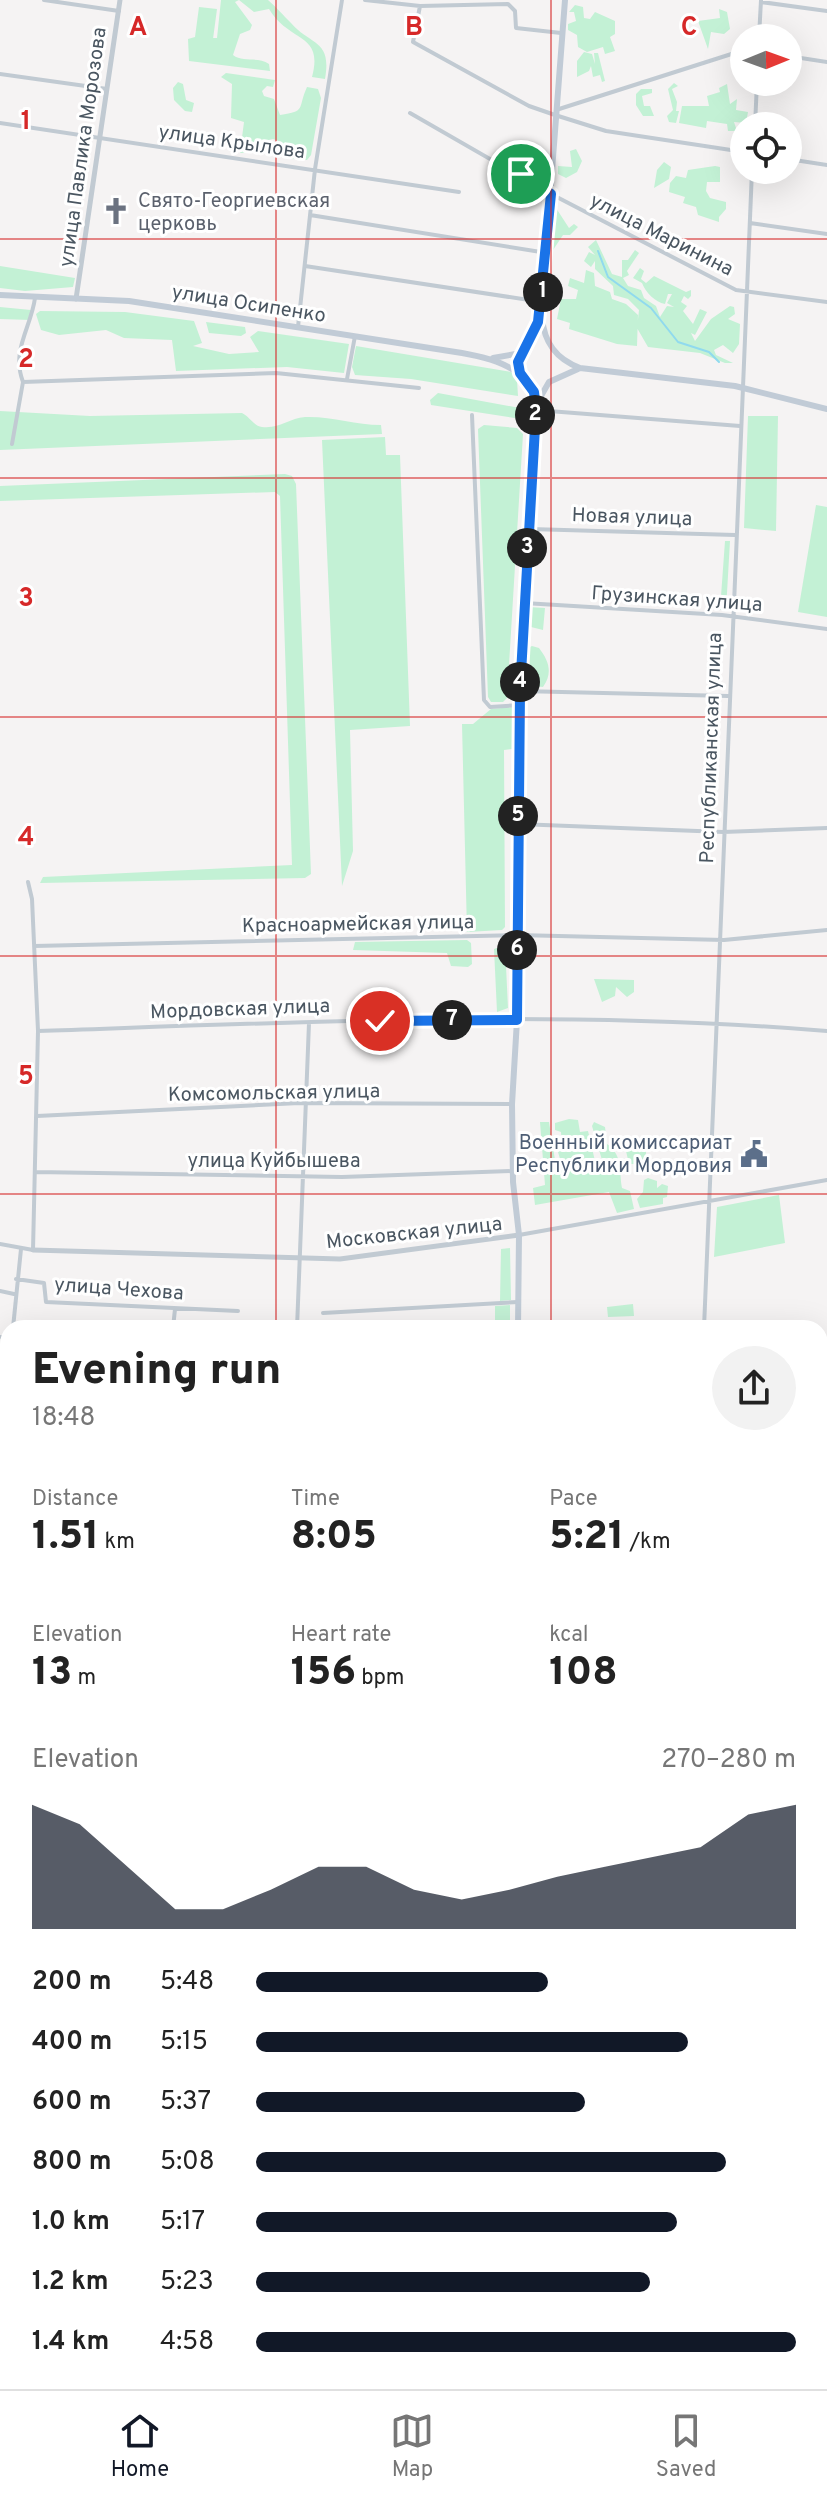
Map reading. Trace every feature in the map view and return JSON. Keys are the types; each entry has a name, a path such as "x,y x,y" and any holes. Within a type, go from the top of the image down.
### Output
{"main road":[{"path":"536,410 534,392 518,368 521,353 536,332 542,302 565,0"},
{"name":"улица Осипенко","path":"0,295 142,302 491,358"},
{"path":"542,302 542,322 549,346 557,355 580,368 742,387 827,409"},
{"path":"528,346 549,346"},
{"path":"491,358 521,353"},
{"path":"518,1320 519,1235 512,1171 512,1104 517,1020 520,691 536,410 538,397 559,367 557,355"},
{"path":"491,358 537,385 580,368"}],"street":[{"path":"44,0 119,11"},
{"name":"улица Павлика Морозова","path":"76,299 120,0"},
{"path":"298,327 315,169 342,0"},
{"path":"365,0 420,6 508,4 515,11 516,28 562,33"},
{"path":"760,24 761,1 827,11"},
{"path":"420,6 413,42 529,106 606,131 730,150"},
{"path":"556,113 730,55"},
{"path":"802,58 827,62"},
{"path":"0,74 107,89"},
{"name":"улица Маринина","path":"410,113 551,194 726,286 746,292 827,302"},
{"name":"улица Крылова","path":"0,123 459,192"},
{"path":"802,161 827,165"},
{"name":"Республиканская улица","path":"704,1320 751,184"},
{"path":"310,215 547,253"},
{"path":"750,223 827,234"},
{"path":"305,266 542,302"},
{"path":"12,444 23,382 19,348 33,319 35,298"},
{"path":"347,379 355,336"},
{"path":"23,382 276,373 419,388"},
{"path":"536,410 740,426"},
{"path":"472,415 484,700 490,707 520,705"},
{"name":"Новая улица","path":"528,529 735,535"},
{"name":"Грузинская улица","path":"524,603 732,616 827,629"},
{"path":"520,691 728,696"},
{"path":"518,824 723,832 827,828"},
{"path":"28,882 32,899 38,1031 33,1250"},
{"name":"Красноармейская улица","path":"34,946 517,935 718,940 827,930"},
{"name":"Мордовская улица","path":"38,1031 309,1022 517,1020 716,1022 827,1031"},
{"path":"297,1320 309,1022"},
{"name":"Комсомольская улица","path":"37,1116 306,1106 512,1104"},
{"name":"улица Куйбышева","path":"35,1172 302,1177 512,1171"},
{"name":"Московская улица","path":"0,1244 33,1250 298,1259 370,1257 710,1203 827,1180"},
{"path":"13,1320 21,1249"},
{"name":"улица Чехова","path":"16,1279 44,1283 46,1302 238,1311"},
{"path":"0,1291 14,1294"},
{"path":"323,1313 518,1302"},
{"path":"174,1320 175,1309"}],"green space":[{"path":"221,0 239,0 235,2 252,25 250,30 240,34 233,55 265,62 269,64 270,71 189,61 188,39 195,37 199,7 217,9 213,38 217,38"},
{"path":"239,0 268,0 318,45 325,57 325,79 312,77 313,52 309,45 277,20 269,9 254,12"},
{"path":"575,5 583,7 584,18 590,19 595,12 615,21 615,34 610,37 615,51 605,54 603,47 587,52 578,47 577,35 568,30 568,24 576,21 574,12 569,12"},
{"path":"719,9 727,12 730,29 724,34 711,32 708,49 698,21 720,18"},
{"path":"584,52 592,54 595,64 594,53 598,53 605,81 602,82 600,75 593,77 591,66 589,71 577,77 577,61"},
{"path":"226,73 275,80 273,87 267,86 262,91 264,96 274,99 280,115 298,110 307,87 318,89 321,98 311,155 307,160 284,158 282,142 273,139 260,142 256,152 240,153 244,122 231,118 232,84 221,77"},
{"path":"178,82 183,84 186,100 194,103 192,112 185,111 174,100 173,88"},
{"path":"674,83 678,86 672,89 677,102 676,111 679,111 676,123 669,122 667,116 673,110 668,89"},
{"path":"727,84 730,104 737,99 736,110 748,112 730,112 730,131 727,124 707,121 706,128 679,123 682,106 709,106 707,96 720,92 719,88"},
{"path":"641,89 652,89 652,93 642,96 644,106 650,106 654,116 643,116 636,105 636,94"},
{"path":"576,149 582,161 577,172 566,178 558,174 558,166 572,167 570,151"},
{"path":"664,162 671,167 669,179 654,188 657,170"},
{"path":"720,167 720,182 707,182 706,191 710,198 726,202 719,222 698,215 696,207 683,203 685,197 669,192 670,183 676,176 686,178 688,170"},
{"path":"556,208 569,228 574,224 578,227 570,235 563,235 553,250"},
{"path":"596,240 612,274 622,277 622,260 628,260 635,250 639,253 627,271 629,275 623,278 628,286 641,290 644,298 656,306 660,317 667,306 674,307 667,303 672,294 668,294 665,304 654,299 642,283 633,278 640,268 644,271 641,279 646,283 654,276 686,292 691,290 691,296 688,299 684,296 681,302 687,306 683,311 693,324 700,309 707,312 695,335 691,333 695,341 711,319 730,306 734,307 735,314 728,319 740,324 739,344 733,353 723,345 714,350 716,355 733,363 700,353 648,347 637,328 639,310 628,299 614,295 613,286 595,269 595,261 591,267 584,261 589,252 595,255 588,247"},
{"path":"0,266 75,278 73,287 25,291 0,288"},
{"path":"586,270 594,273 595,286 610,292 612,299 626,304 638,315 637,346 617,344 569,329 570,323 557,319 561,299 576,299 578,290 568,286 570,278 584,283"},
{"path":"0,307 31,310 31,320 0,319"},
{"path":"40,311 125,312 194,321 202,343 193,346 229,354 259,352 250,337 258,331 349,344 344,373 287,367 176,371 172,340 124,338 106,330 59,335 41,330 36,314"},
{"path":"206,322 245,327 246,333 241,336 209,333"},
{"path":"356,346 511,372 517,380 518,396 411,379 355,375 352,367"},
{"path":"438,393 520,408 521,419 431,405 430,400"},
{"path":"0,411 90,416 242,413 262,427 315,417 381,425 382,434 0,450"},
{"path":"748,416 778,416 776,531 744,528"},
{"path":"484,425 517,428 523,434 507,698 503,702 491,702 488,697 478,429"},
{"path":"385,437 386,455 400,455 410,726 350,730 353,851 342,886 322,440"},
{"path":"292,476 296,484 311,874 305,878 40,883 43,877 292,865 280,496 275,492 0,501 0,486"},
{"path":"816,505 827,507 827,617 798,612"},
{"path":"725,541 730,541 726,610 720,610"},
{"path":"528,607 545,608 543,630 527,626"},
{"path":"532,646 539,648 547,662 549,672 543,687 525,685 526,649"},
{"path":"514,707 512,749 504,750 505,927 502,930 467,932 462,724 473,724 491,709"},
{"path":"467,940 471,943 472,964 468,967 451,966 447,953 353,950 355,942"},
{"path":"505,945 508,1008 497,1012 494,949"},
{"path":"594,979 634,980 634,992 627,997 616,987 615,996 602,1002"},
{"path":"578,1120 580,1132 588,1131 595,1161 602,1160 592,1126 594,1122 605,1127 607,1144 618,1158 622,1188 630,1191 634,1209 617,1213 609,1192 535,1205 533,1188 545,1185 540,1122 549,1122 555,1160 560,1159 558,1152 562,1148 561,1132 555,1130 555,1123"},
{"path":"646,1145 646,1164 629,1164 626,1151 632,1146"},
{"path":"644,1180 657,1181 657,1188 662,1184 668,1186 667,1197 663,1198 663,1204 640,1208 637,1199 643,1192"},
{"path":"779,1195 785,1243 714,1257 717,1207"},
{"path":"510,1248 511,1300 500,1301 501,1249"},
{"path":"633,1304 634,1316 608,1317 607,1307"},
{"path":"510,1305 510,1320 495,1320 495,1306"}],"waterway":[{"path":"598,251 608,277 651,308 678,342 709,352 719,362"}],"place":[{"name":"Свято-Георгиевская церковь","path":"116,211"},
{"name":"Военный комиссариат Республики Мордовия","path":"754,1154"}],"route":[{"path":"380,1021 517,1020 520,691 536,410 534,392 520,373 518,362 536,332 542,302 551,194 521,174"}]}
